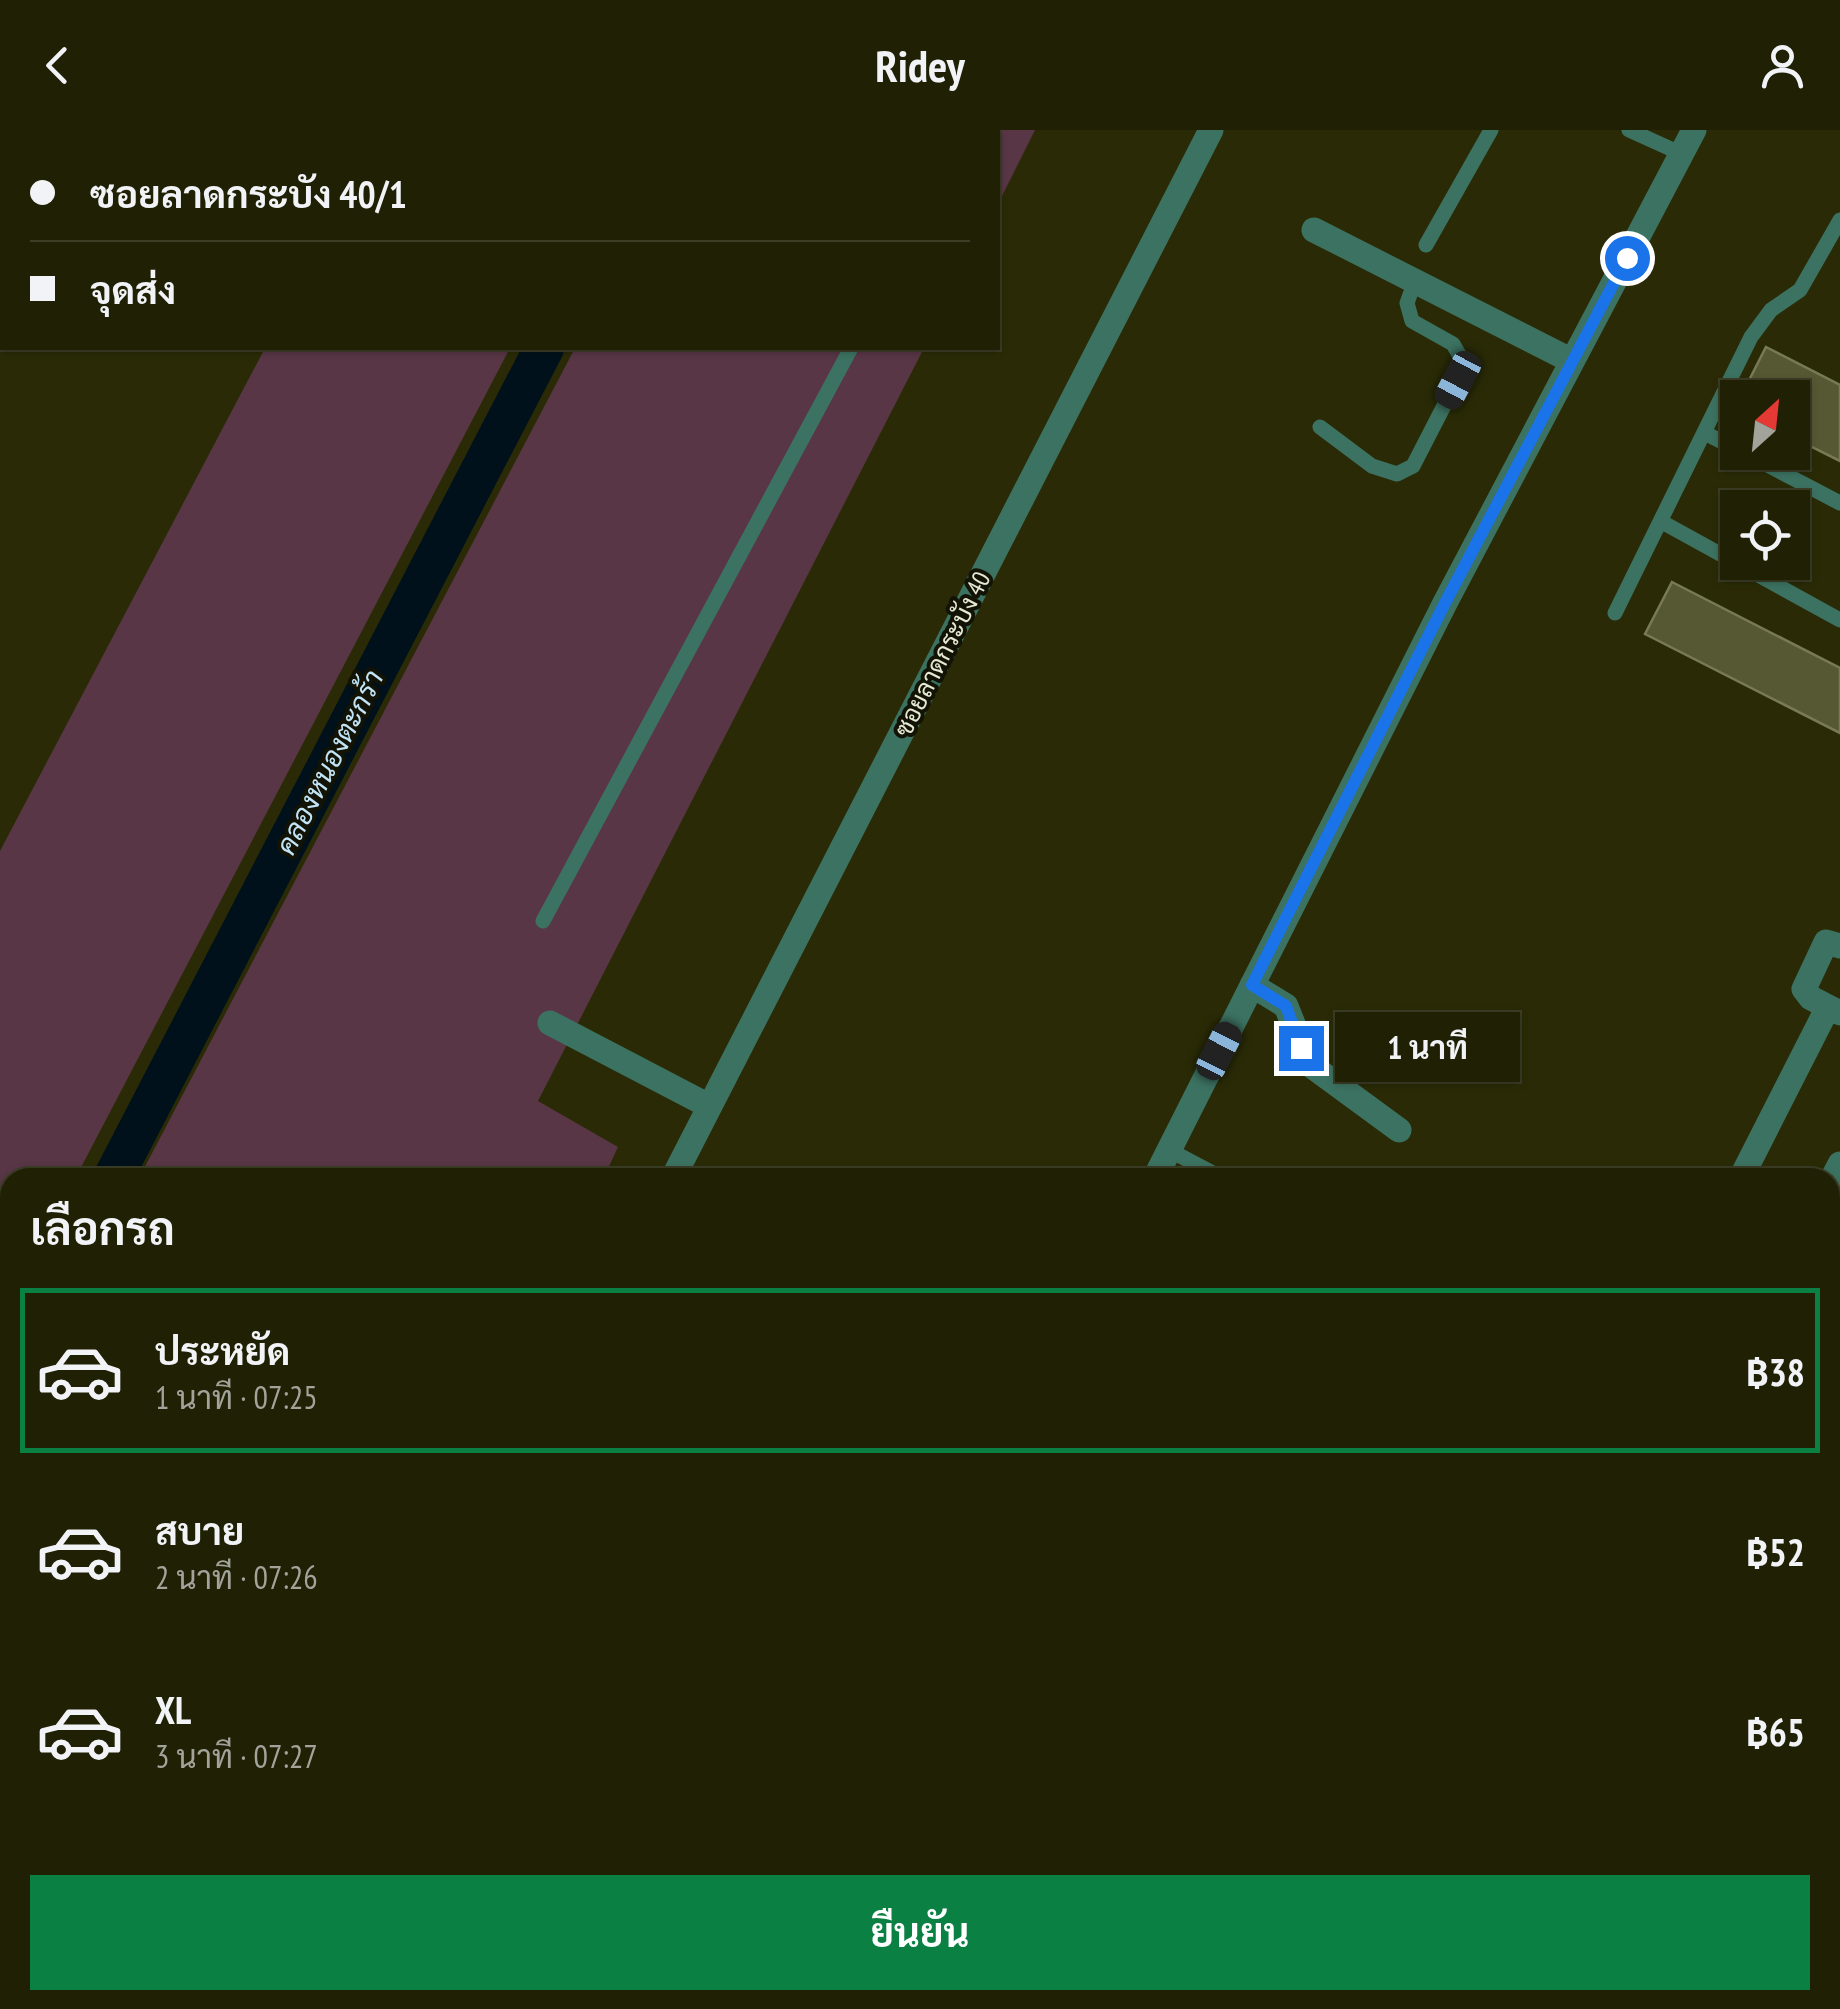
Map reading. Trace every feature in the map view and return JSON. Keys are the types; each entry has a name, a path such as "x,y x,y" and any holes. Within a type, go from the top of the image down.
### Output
{"street":[{"name":"ซอยลาดกระบัง 40","path":"678,1168 1210,130"},
{"path":"1161,1168 1572,360 1694,130"},
{"path":"1314,230 1572,360"},
{"path":"1747,1168 1834,1010 1804,988 1820,948 1826,942 1840,946"},
{"path":"1252,985 1286,1006 1301,1048 1317,1071 1399,1130"},
{"path":"550,1023 709,1106"}],"lane":[{"path":"1426,245 1490,130"},
{"path":"1629,130 1682,154"},
{"path":"1614,612 1752,337 1772,310 1800,290 1840,220"},
{"path":"1320,426 1372,466 1405,474 1413,466 1465,365 1453,344 1412,321 1407,303 1415,281"},
{"path":"543,921 850,350"},
{"path":"1705,433 1720,441"},
{"path":"1777,470 1840,502"},
{"path":"1662,522 1840,620"},
{"path":"1169,1150 1203,1168"}],"shaded area":[{"path":"1000,130 1035,130 1000,200"},
{"path":"264,350 509,350 81,1168 0,1168 0,851"},
{"path":"574,350 923,350 538,1101 618,1147 608,1168 144,1168"}],"building":[{"path":"1766,347 1840,385 1840,461 1810,446 1810,380 1749,380"},
{"path":"1672,582 1840,668 1840,733 1645,634"}],"waterway":[{"name":"คลองหนองตะกร้า","path":"118,1168 543,350"}],"route":[{"path":"1301,1048 1294,1018 1286,1006 1252,985 1445,603 1627,258"}]}
